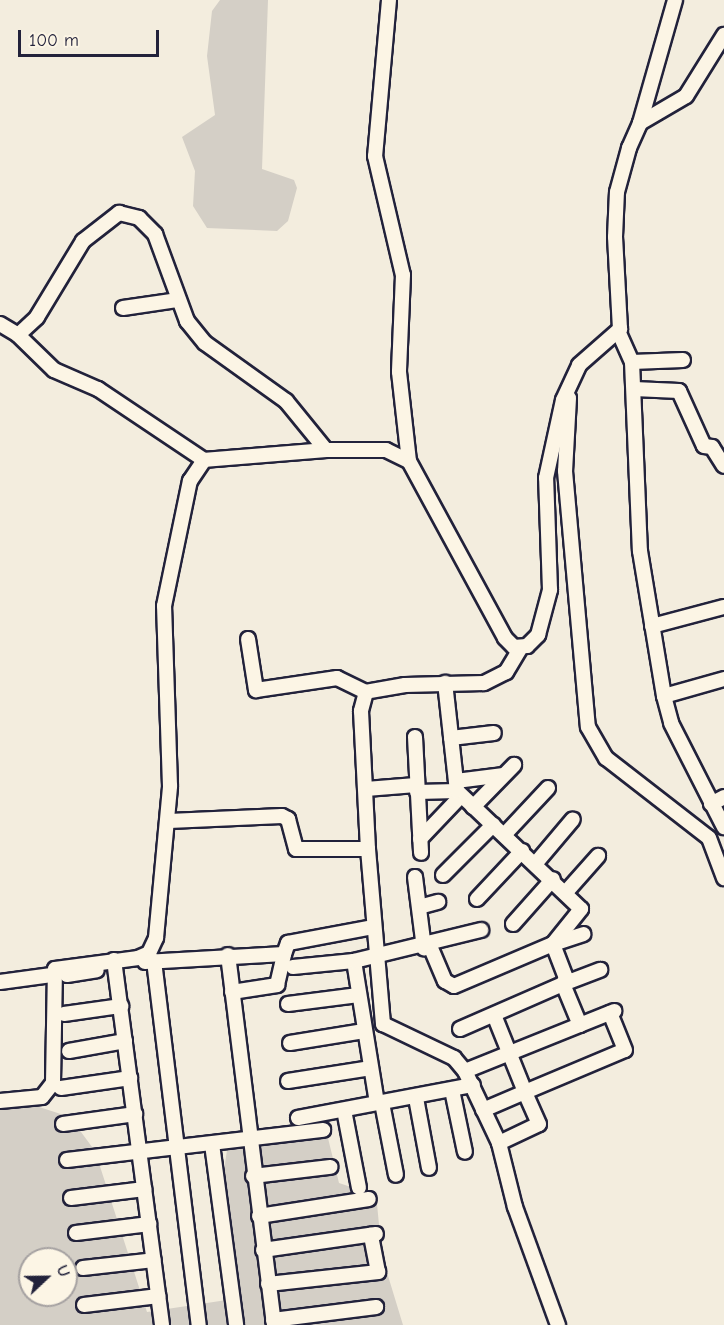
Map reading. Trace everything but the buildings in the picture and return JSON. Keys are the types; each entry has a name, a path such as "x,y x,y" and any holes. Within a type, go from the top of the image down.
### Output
{"street":[{"path":"389,0 375,156 403,275 399,372 409,461 505,638 520,649"},
{"path":"675,0 640,123 617,192 619,333 632,362 634,389 632,443 652,626 664,696 671,723 724,827"},
{"path":"640,123 686,96 724,35"},
{"path":"18,335 38,317 83,241 119,213 139,218 155,234 178,300 196,334 286,400 326,450"},
{"path":"123,308 178,300"},
{"path":"0,324 18,335 54,370 98,389 204,460 326,450 386,450 409,461"},
{"path":"248,639 256,690 337,678 366,692 494,678 520,649 538,635 546,616 546,478 553,434 579,364 619,333"},
{"path":"632,362 683,360"},
{"path":"570,387 565,471 588,727 612,764 709,838 724,878"},
{"path":"634,389 679,391 704,445 712,447 724,466"},
{"path":"67,975 144,955 156,938 168,820 164,606 190,481 204,460"},
{"path":"652,626 724,607"},
{"path":"664,696 724,679"},
{"path":"445,683 458,790 493,825 567,891 581,909 553,944"},
{"path":"366,692 361,711 380,1012 389,1031 443,1052 465,1071 498,1143 515,1207 558,1325"},
{"path":"451,738 494,733"},
{"path":"414,737 420,846 458,790"},
{"path":"366,789 458,790 509,770 474,807"},
{"path":"505,834 548,788"},
{"path":"711,804 724,797"},
{"path":"168,820 282,816 288,819 296,849 368,849"},
{"path":"536,863 573,819"},
{"path":"443,874 493,825"},
{"path":"477,899 522,851"},
{"path":"567,891 597,856"},
{"path":"415,878 427,947 445,981 454,986 553,944 583,934"},
{"path":"513,924 553,879"},
{"path":"419,907 438,902"},
{"path":"232,992 277,985 288,943 373,927"},
{"path":"292,967 354,961 427,947 481,930"},
{"path":"553,944 566,978 563,984 580,1025"},
{"path":"0,981 52,975 64,964 115,964 228,955 284,954"},
{"path":"228,955 248,1140 273,1322 376,1307"},
{"path":"154,961 199,1325"},
{"path":"354,961 370,1068 396,1175"},
{"path":"115,964 162,1325"},
{"path":"460,1029 600,970"},
{"path":"0,1101 42,1097 53,1083 52,975"},
{"path":"288,1005 358,995"},
{"path":"64,1014 121,1006"},
{"path":"465,1071 612,1012 625,1050 483,1110"},
{"path":"494,1015 539,1124 498,1143"},
{"path":"290,1043 364,1031"},
{"path":"69,1051 125,1041"},
{"path":"288,1081 370,1068"},
{"path":"61,1088 130,1078"},
{"path":"298,1118 416,1098 472,1085"},
{"path":"452,1090 465,1152"},
{"path":"416,1098 429,1168"},
{"path":"259,1216 364,1193 344,1110"},
{"path":"63,1124 135,1114"},
{"path":"67,1160 323,1130"},
{"path":"213,1144 236,1325"},
{"path":"253,1176 330,1167"},
{"path":"70,1198 144,1189"},
{"path":"76,1233 149,1224"},
{"path":"263,1250 373,1235 378,1272 268,1284"},
{"path":"83,1269 154,1260"},
{"path":"84,1305 158,1296"}],"shaded area":[{"path":"220,0 268,0 262,169 294,180 297,188 288,221 277,231 207,228 193,206 195,171 182,137 215,115 207,56 212,11"},
{"path":"33,1105 70,1117 95,1151 147,1312 240,1298 223,1177 227,1150 240,1136 326,1130 339,1183 372,1194 377,1204 382,1256 403,1325 0,1325 0,1109"}]}
